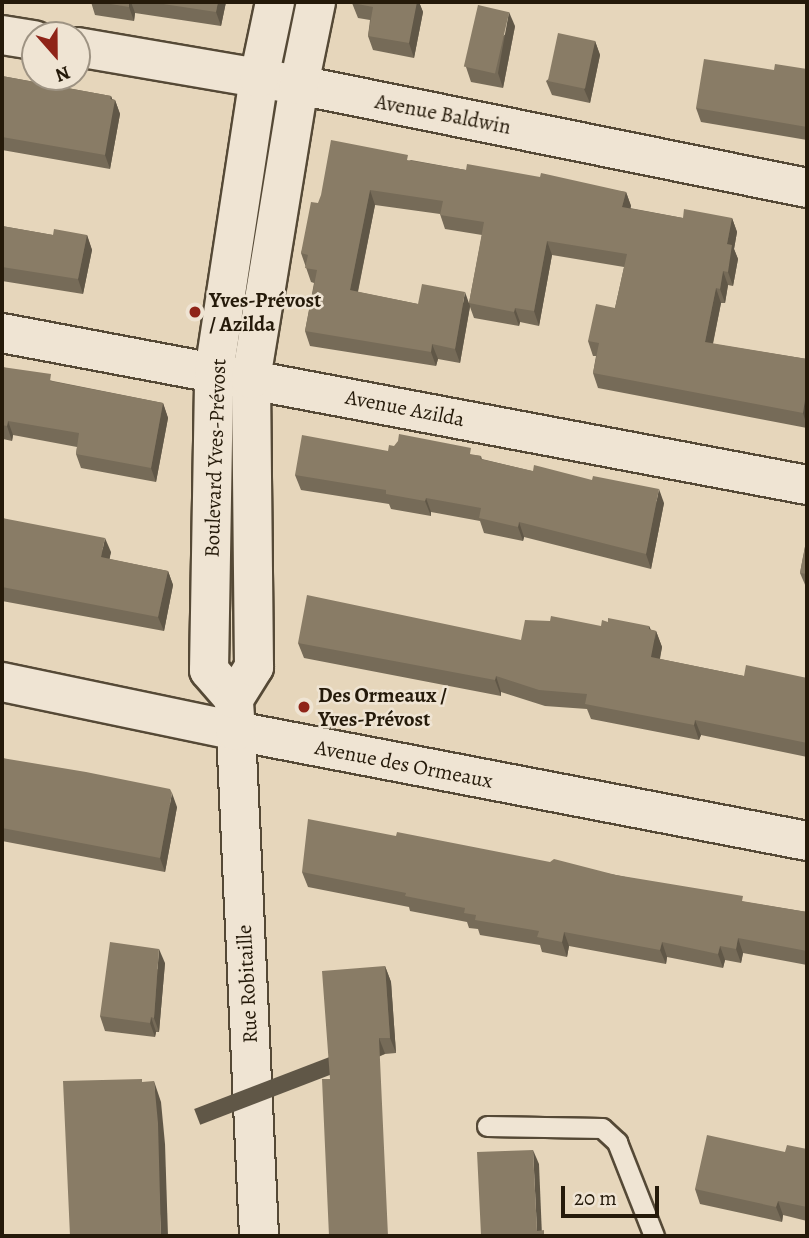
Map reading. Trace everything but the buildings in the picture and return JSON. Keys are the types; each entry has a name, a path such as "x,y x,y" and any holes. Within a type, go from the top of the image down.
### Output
{"street":[{"name":"Boulevard Yves-Prévost","path":"235,715 209,670 214,372 259,78 275,2"},
{"name":"Boulevard Yves-Prévost","path":"235,715 254,667 251,379 299,85 316,2"},
{"path":"2,35 21,38"},
{"name":"Avenue Baldwin","path":"91,49 299,85 807,188"},
{"name":"Avenue Azilda","path":"2,333 807,485"},
{"name":"Avenue des Ormeaux","path":"2,682 235,715 807,841"},
{"name":"Rue Robitaille","path":"235,715 259,1236"}],"lane":[{"path":"487,1126 603,1128 617,1142 654,1236"}],"place":[{"name":"Yves-Prévost / Azilda","path":"195,312"},
{"name":"Des Ormeaux / Yves-Prévost","path":"304,707"}]}
